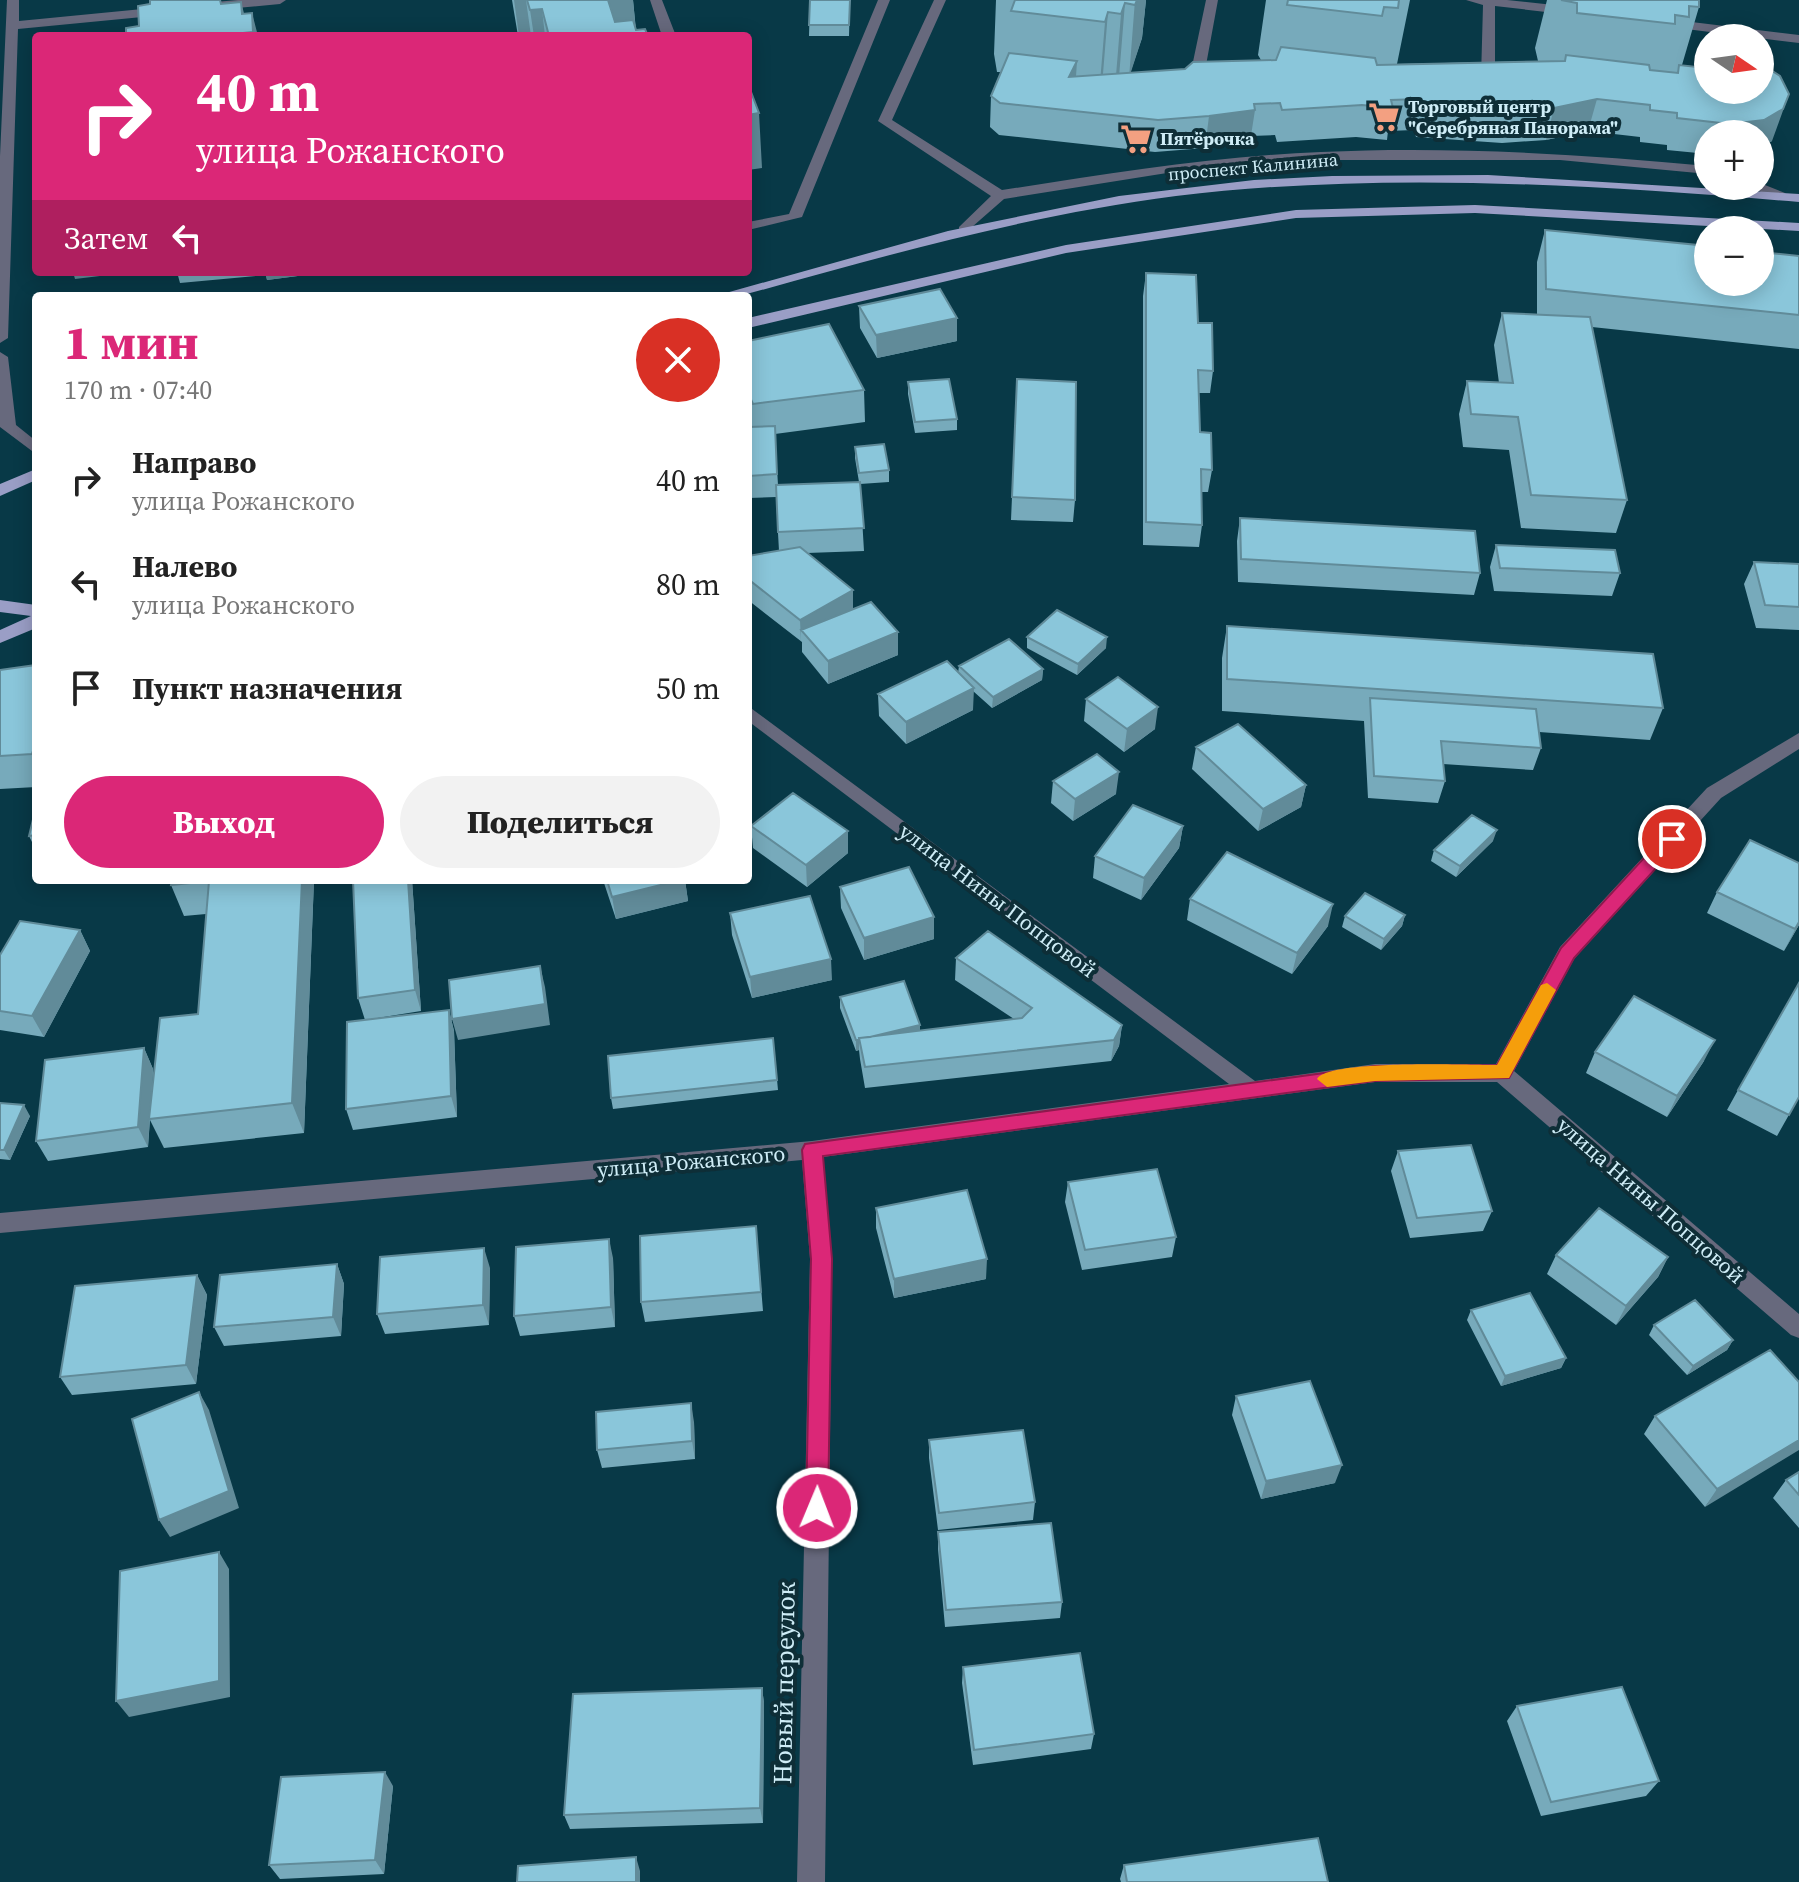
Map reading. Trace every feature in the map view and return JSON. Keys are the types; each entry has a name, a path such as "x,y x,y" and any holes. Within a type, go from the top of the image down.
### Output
{"main road":[{"name":"проспект Калинина","path":"738,292 964,230 1175,193 1319,179 1444,177 1799,198"},
{"path":"752,322 1066,249 1296,214 1475,209 1799,227"},
{"path":"0,491 32,476"},
{"path":"0,606 32,610"},
{"path":"0,637 32,623"}],"street":[{"path":"0,338 13,0"},
{"path":"201,8 280,0"},
{"path":"656,0 668,32"},
{"path":"752,225 795,217 884,0"},
{"path":"940,0 885,121 1000,195"},
{"path":"1197,76 1212,0"},
{"path":"1472,0 1594,14"},
{"path":"1488,78 1489,2"},
{"path":"12,26 185,9"},
{"path":"1657,21 1799,39"},
{"path":"964,230 1000,195 1167,169 1321,156 1560,156 1694,169"},
{"path":"1774,194 1780,196"},
{"path":"0,357 4,433 32,447"},
{"name":"улица Нины Попцовой","path":"752,715 1249,1088"},
{"path":"1502,1073 1567,953 1714,793 1799,740"},
{"name":"улица Рожанского","path":"0,1223 812,1150 1375,1073 1502,1073"},
{"name":"улица Нины Попцовой","path":"1502,1073 1799,1328"},
{"name":"Новый переулок","path":"811,1882 821,1259 812,1150"}],"building":[{"path":"150,0 220,0 221,4 241,2 242,14 252,13 253,32 126,32 126,28 139,26 138,6 150,4"},
{"path":"527,0 608,0 615,22 633,20 636,30 645,29 646,32 548,32 542,9 530,10"},
{"path":"810,0 850,0 849,25 809,25"},
{"path":"1015,0 1137,0 1135,5 1125,3 1121,14 1108,12 1105,22 1011,11"},
{"path":"1288,0 1399,0 1398,8 1384,7 1382,16 1287,5"},
{"path":"1561,0 1699,0 1699,7 1689,6 1689,17 1675,15 1675,24 1577,13 1577,3"},
{"path":"1281,47 1375,58 1377,65 1565,61 1566,55 1649,65 1650,70 1678,73 1679,65 1694,67 1694,104 1774,104 1774,72 1780,76 1789,94 1783,109 1764,120 1677,118 1677,113 1650,110 1650,105 1597,99 1554,108 1509,111 1422,105 1420,99 1391,100 1393,108 1362,105 1282,110 1280,103 1254,104 1255,110 1158,120 1000,103 991,96 1009,53 1077,61 1069,77 1185,69 1193,62 1276,60"},
{"path":"752,95 759,113 752,114"},
{"path":"1545,230 1694,245 1694,296 1774,296 1774,253 1799,256 1799,315 1546,289"},
{"path":"1146,273 1196,275 1198,323 1212,323 1213,371 1198,370 1200,432 1211,433 1212,470 1201,469 1202,525 1146,522"},
{"path":"940,289 957,318 876,335 859,306"},
{"path":"1502,313 1590,317 1627,500 1531,495 1518,417 1471,414 1467,381 1513,383"},
{"path":"829,324 864,390 753,404 752,340"},
{"path":"949,379 957,419 915,422 908,382"},
{"path":"1017,379 1076,382 1075,500 1012,497"},
{"path":"775,426 777,474 752,476 752,427"},
{"path":"884,444 889,470 859,473 855,447"},
{"path":"860,482 864,528 778,532 776,485"},
{"path":"1240,518 1475,531 1480,573 1241,559"},
{"path":"1496,545 1615,550 1620,573 1500,568"},
{"path":"800,547 853,590 800,620 752,582 752,555"},
{"path":"1754,562 1799,564 1799,607 1765,605"},
{"path":"871,602 898,632 828,661 801,630"},
{"path":"1057,610 1107,637 1078,664 1027,637"},
{"path":"1227,626 1653,654 1663,708 1227,679"},
{"path":"1009,639 1043,669 993,697 959,666"},
{"path":"947,661 974,688 906,722 878,694"},
{"path":"32,666 32,754 0,756 0,670"},
{"path":"1118,677 1158,707 1127,729 1086,699"},
{"path":"1370,698 1536,709 1541,748 1441,741 1445,781 1374,776"},
{"path":"1238,724 1306,785 1263,809 1196,747"},
{"path":"1097,754 1119,772 1075,799 1053,781"},
{"path":"793,793 848,831 806,865 752,825"},
{"path":"1133,805 1183,826 1144,878 1095,856"},
{"path":"1472,815 1497,830 1460,866 1434,850"},
{"path":"1750,840 1799,863 1799,922 1795,929 1717,892"},
{"path":"1227,852 1333,904 1297,953 1190,899"},
{"path":"909,867 934,917 864,938 840,887"},
{"path":"209,884 302,884 292,1103 149,1119 160,1018 198,1014"},
{"path":"353,884 408,884 415,990 358,998"},
{"path":"608,884 665,884 612,897"},
{"path":"1365,893 1405,915 1384,939 1345,916"},
{"path":"810,896 831,959 750,977 730,913"},
{"path":"20,921 80,930 32,1016 0,1011 0,955"},
{"path":"988,931 1122,1025 1114,1040 865,1067 859,1038 1022,1018 1032,1008 956,958"},
{"path":"540,966 545,1004 452,1019 449,980"},
{"path":"904,981 920,1025 856,1040 840,997"},
{"path":"1799,983 1799,1097 1789,1115 1738,1090"},
{"path":"1634,996 1715,1040 1677,1096 1595,1052"},
{"path":"449,1010 451,1096 346,1109 347,1022"},
{"path":"773,1038 777,1080 611,1098 608,1056"},
{"path":"144,1048 138,1127 36,1141 45,1060"},
{"path":"0,1103 24,1105 4,1150 0,1150"},
{"path":"1471,1145 1492,1211 1417,1218 1398,1151"},
{"path":"1157,1169 1176,1237 1085,1250 1068,1182"},
{"path":"967,1190 987,1259 894,1279 876,1208"},
{"path":"1599,1208 1668,1257 1626,1306 1556,1255"},
{"path":"756,1226 761,1292 641,1302 640,1236"},
{"path":"609,1239 611,1307 514,1316 516,1247"},
{"path":"484,1248 483,1305 377,1314 380,1257"},
{"path":"337,1264 333,1317 214,1327 220,1275"},
{"path":"197,1275 186,1365 60,1377 75,1286"},
{"path":"1530,1293 1566,1358 1505,1376 1471,1310"},
{"path":"1695,1300 1733,1340 1693,1366 1654,1325"},
{"path":"1770,1350 1799,1382 1799,1440 1717,1489 1655,1416"},
{"path":"1310,1381 1342,1465 1266,1481 1236,1396"},
{"path":"199,1392 229,1491 159,1520 132,1419"},
{"path":"691,1403 692,1441 597,1450 596,1412"},
{"path":"1023,1430 1035,1502 939,1513 929,1440"},
{"path":"1799,1472 1799,1495 1786,1480"},
{"path":"1051,1523 1062,1602 946,1610 938,1532"},
{"path":"219,1552 219,1681 116,1701 120,1571"},
{"path":"1080,1653 1094,1734 974,1750 963,1667"},
{"path":"1622,1687 1659,1781 1551,1802 1517,1706"},
{"path":"762,1688 760,1808 564,1815 573,1694"},
{"path":"385,1772 375,1860 269,1865 281,1777"},
{"path":"1318,1838 1328,1882 1127,1882 1124,1865"},
{"path":"636,1857 636,1882 517,1882 518,1866"}],"slow traffic":[{"path":"1327,1079 1375,1073 1502,1073 1547,990"}],"place":[{"name":"Торговый центр \"Серебряная Панорама\"","path":"1384,117"},
{"name":"Пятёрочка","path":"1136,139"}],"route":[{"path":"817,1508 821,1259 812,1150 1375,1073 1502,1073 1567,953 1672,839"}]}
